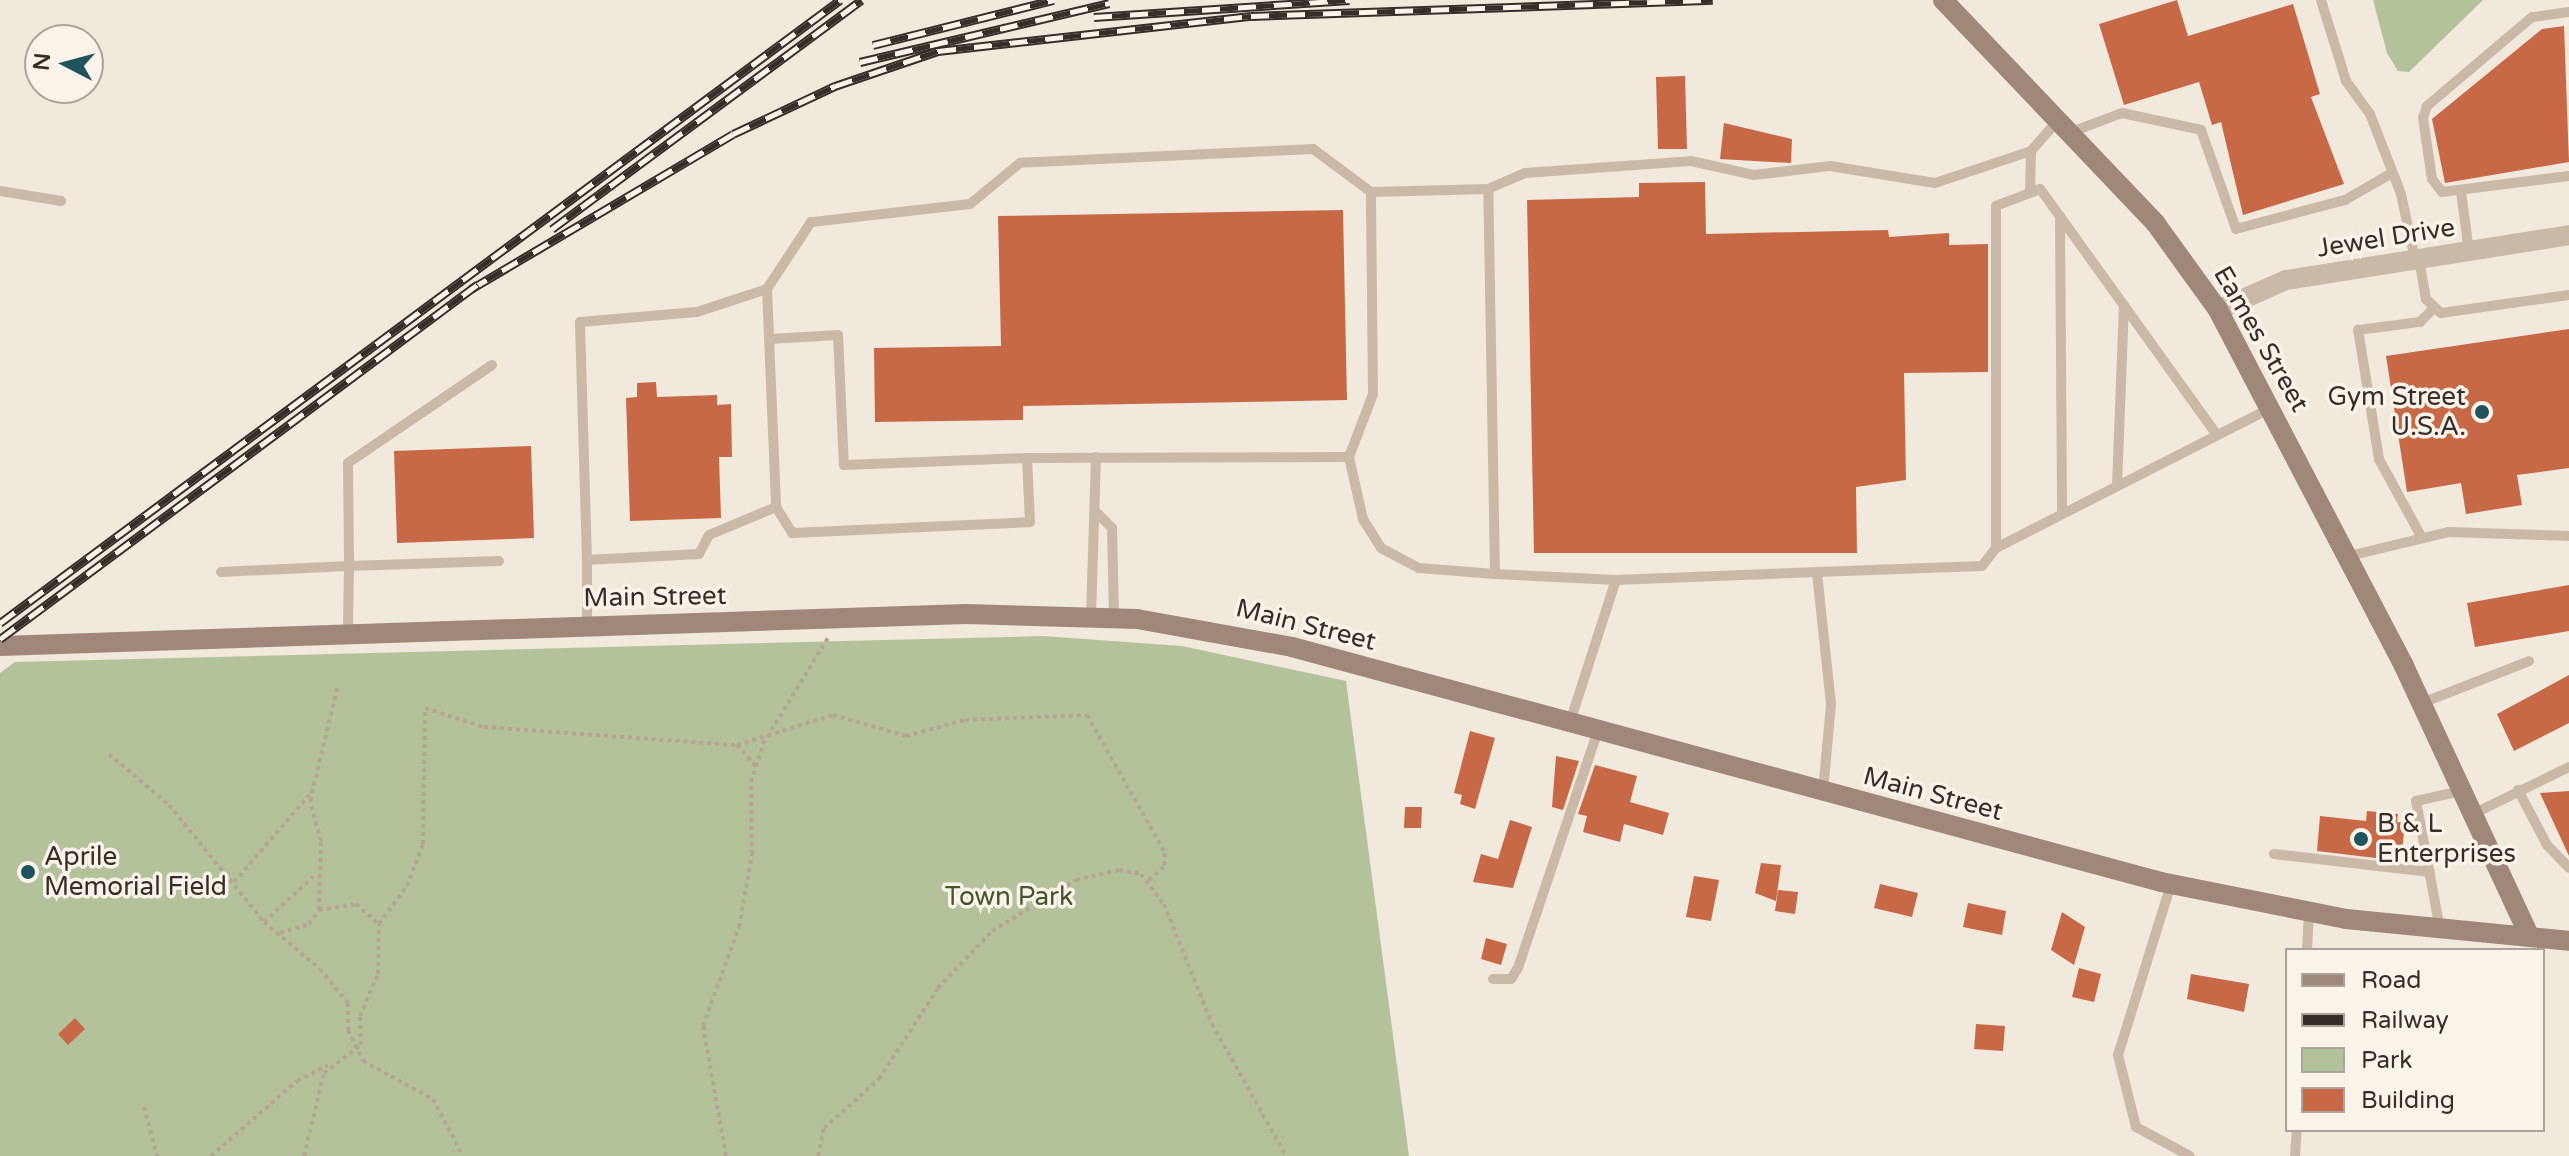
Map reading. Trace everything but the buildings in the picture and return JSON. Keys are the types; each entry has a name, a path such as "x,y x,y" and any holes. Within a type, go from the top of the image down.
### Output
{"main road":[{"name":"Eames Street","path":"1943,0 2067,124 2156,224 2218,310 2349,556 2422,703 2530,937"},
{"name":"Main Street","path":"0,646 841,618 1114,617 1239,634 2171,884 2309,913 2441,931 2569,941"}],"street":[{"name":"Jewel Drive","path":"2218,310 2286,280 2569,235"}],"lane":[{"path":"2321,0 2346,81 2370,114 2392,173 2433,309"},
{"path":"2569,12 2532,17 2426,108 2434,185 2461,192 2569,176"},
{"path":"1027,458 1030,522 792,533 776,507 767,289 811,222 970,204 1020,163 1313,149 1371,192 1488,189 1525,173 1691,161 1754,175 1830,166 1935,183 2031,151 2067,124 2122,113 2201,130 2236,229 2345,200 2392,173"},
{"path":"2030,193 2031,151"},
{"path":"1488,189 1495,574"},
{"path":"1996,548 1996,206 2040,189 2217,435"},
{"path":"0,191 61,201"},
{"path":"1371,192 1373,394 1349,457 1363,519 1381,548 1419,568 1616,580 1982,566 1996,548 2271,408"},
{"path":"2461,192 2469,251"},
{"path":"2060,216 2062,514"},
{"path":"587,625 580,322 697,312 767,289"},
{"path":"2433,309 2449,313 2569,295"},
{"path":"2117,486 2124,305"},
{"path":"2422,538 2379,459 2358,330 2420,322 2433,309"},
{"path":"770,339 838,335 844,465 1027,458 1349,457"},
{"path":"348,633 348,463 492,365"},
{"path":"1091,616 1089,530 1096,512 1096,457"},
{"path":"587,560 699,554 709,535 776,507"},
{"path":"1096,512 1112,528 1114,617"},
{"path":"2349,556 2422,538 2485,531 2569,536"},
{"path":"221,572 499,561"},
{"path":"1817,572 1831,704 1823,792"},
{"path":"1570,722 1616,580"},
{"path":"2422,703 2529,661"},
{"path":"1493,979 1511,979 1518,968 1598,730"},
{"path":"2473,814 2569,767"},
{"path":"2518,790 2547,845 2569,868"},
{"path":"2441,931 2416,801 2462,791"},
{"path":"2274,854 2430,872"},
{"path":"2171,884 2118,1055 2136,1127 2190,1156"},
{"path":"2307,948 2309,913"},
{"path":"2295,1156 2297,1132"}],"path":[{"path":"726,1156 703,1026 739,927 756,766 766,736 841,618"},
{"path":"280,933 309,924 319,910 315,875 322,854 311,793 338,685"},
{"path":"358,1052 360,1016 378,974 379,924 407,886 423,844 425,708 484,727 737,745 766,736 800,719 833,715 906,736 965,720 1087,715 1165,853 1164,867 1148,880"},
{"path":"737,745 756,766"},
{"path":"109,754 169,805 264,922 280,933 348,1003 358,1052 369,1069 406,1079 433,1099 463,1156"},
{"path":"234,882 311,793"},
{"path":"818,1156 824,1128 879,1079 938,988 992,931 1095,872 1133,870 1148,880 1188,949 1212,1024 1286,1156"},
{"path":"264,922 315,875"},
{"path":"319,910 356,904 379,924"},
{"path":"211,1156 297,1081 358,1052"},
{"path":"304,1156 329,1065"},
{"path":"144,1107 157,1156"}],"green space":[{"path":"2373,0 2483,0 2409,72 2398,71 2387,53"},
{"name":"Town Park","path":"1043,636 1182,646 1346,681 1409,1156 0,1156 0,673 15,662"}],"railway":[{"path":"0,623 840,0"},
{"path":"552,229 861,0"},
{"path":"873,45 1053,0"},
{"path":"1094,17 1349,0"},
{"path":"471,289 733,134 835,86 938,51 1251,16 1713,0"},
{"path":"860,62 1109,3"},
{"path":"0,639 478,284"}],"place":[{"name":"Gym Street U.S.A.","path":"2482,412"},
{"name":"B & L Enterprises","path":"2361,839"},
{"name":"Aprile Memorial Field","path":"28,872"}]}
